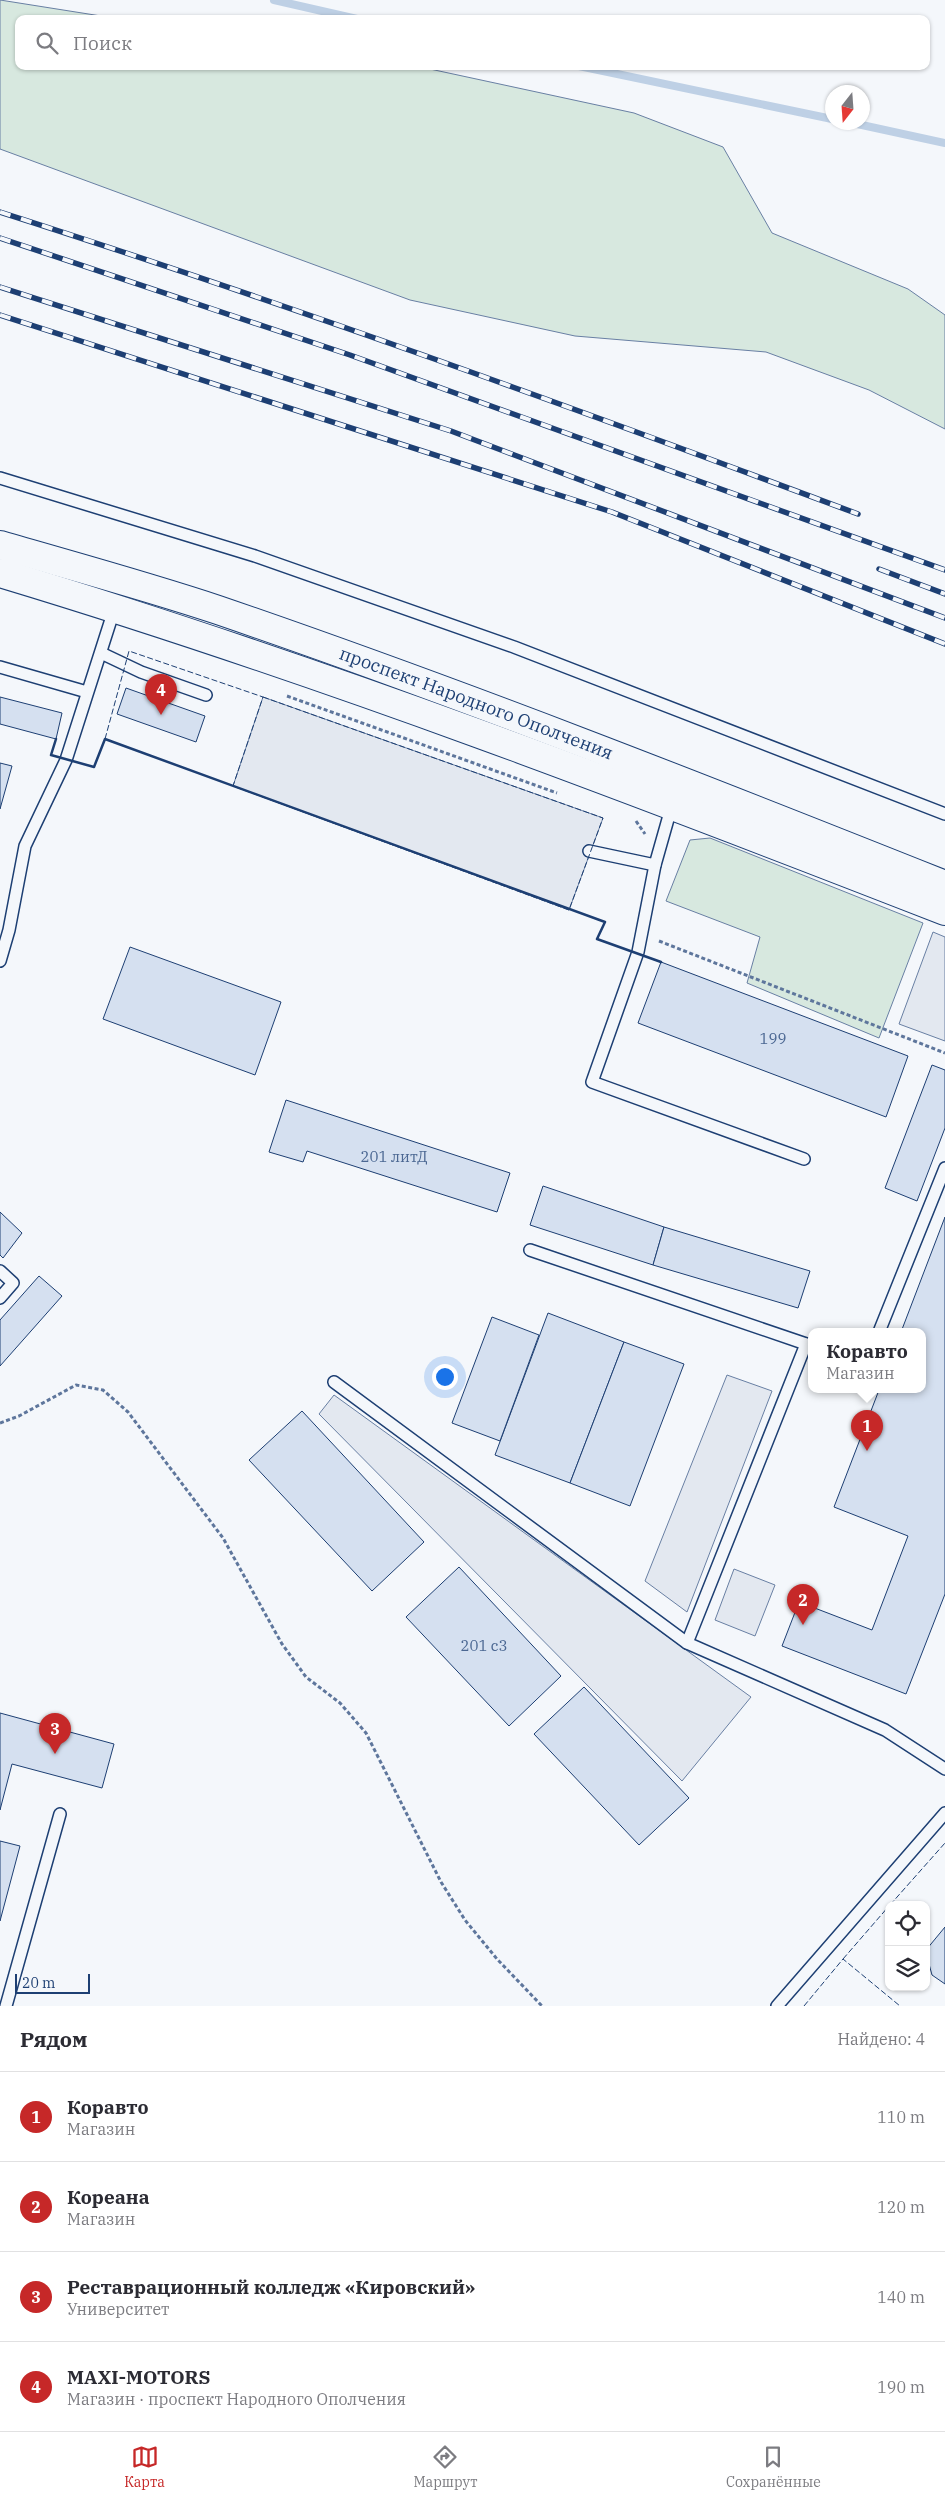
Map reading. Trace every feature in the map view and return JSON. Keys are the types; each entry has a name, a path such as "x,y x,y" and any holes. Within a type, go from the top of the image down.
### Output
{"main road":[{"name":"проспект Народного Ополчения","path":"0,545 215,610 383,668 676,792 945,911"},
{"name":"проспект Народного Ополчения","path":"0,573 115,608 676,792 945,885"}],"lane":[{"path":"0,478 255,556 514,647 945,814"},
{"path":"0,961 9,930 25,846 66,760 115,608"},
{"path":"101,653 140,672 206,696"},
{"path":"0,667 87,692"},
{"path":"676,792 655,865 638,952 592,1082 804,1160"},
{"path":"589,851 655,865"},
{"path":"881,1328 945,1168"},
{"path":"530,1250 808,1345"},
{"path":"0,1272 12,1284 0,1298"},
{"path":"687,1642 808,1347"},
{"path":"334,1382 687,1642 885,1730 945,1769"},
{"path":"777,2006 945,1813"},
{"path":"6,2006 60,1814"}],"path":[{"path":"284,695 562,795"},
{"path":"627,818 636,822"},
{"path":"641,934 945,1053"},
{"path":"0,1423 19,1416 76,1385 103,1390 128,1412 222,1538 272,1628 296,1664 306,1677 340,1703 366,1733 441,1882 465,1920 497,1959 542,2006"}],"shaded area":[{"path":"0,0 95,15 15,15 15,70 435,70 634,113 723,147 772,233 908,289 945,315 945,429 869,390 766,352 575,336 410,300 0,149"},
{"path":"263,697 603,818 569,910 233,786"},
{"path":"710,838 923,923 879,1038 747,983 760,937 666,901 690,840"},
{"path":"933,932 945,937 945,1041 899,1024"},
{"path":"727,1375 772,1391 687,1612 645,1581"},
{"path":"334,1395 751,1697 682,1781 319,1414"},
{"path":"734,1569 775,1585 755,1636 715,1620"}],"building":[{"path":"126,688 205,716 196,742 117,714"},
{"path":"0,697 62,713 56,739 0,724"},
{"path":"0,763 12,766 0,809"},
{"path":"130,947 281,1002 255,1075 103,1019"},
{"path":"661,962 908,1056 886,1117 638,1023"},
{"path":"932,1065 945,1070 945,1128 917,1201 885,1188"},
{"path":"286,1100 510,1173 497,1212 307,1151 303,1162 269,1152"},
{"path":"543,1186 664,1227 653,1265 530,1225"},
{"path":"0,1212 22,1233 3,1258 0,1255"},
{"path":"945,1217 945,1594 906,1694 782,1646 799,1602 872,1630 908,1536 834,1507 878,1393 926,1393 926,1328 903,1328"},
{"path":"664,1227 810,1271 798,1308 653,1265"},
{"path":"39,1276 62,1296 0,1366 0,1320"},
{"path":"548,1313 624,1342 570,1483 495,1455"},
{"path":"492,1317 539,1335 500,1441 452,1423"},
{"path":"624,1342 684,1364 630,1506 570,1483"},
{"path":"302,1411 424,1542 372,1591 249,1460"},
{"path":"459,1567 561,1676 509,1726 406,1617"},
{"path":"584,1687 689,1798 639,1845 534,1734"},
{"path":"0,1713 114,1744 102,1788 12,1764 0,1810"},
{"path":"0,1841 20,1846 0,1921"},
{"path":"945,1927 945,1984 932,1975 930,1968 930,1945"}],"waterway":[{"path":"274,0 340,15"},
{"path":"598,70 825,118"},
{"path":"870,127 945,143"}],"railway":[{"path":"0,212 324,320 645,435 858,514"},
{"path":"0,238 350,355 945,570"},
{"path":"0,287 451,431 945,618"},
{"path":"0,315 612,512 945,644"},
{"path":"879,569 945,594"}],"fence":[{"path":"105,739 129,651 263,697"},
{"path":"263,697 603,818 569,910 233,786 263,697"},
{"path":"894,1901 945,1843"},
{"path":"843,1959 885,1911"},
{"path":"804,2006 843,1959 900,2006"}],"wall":[{"path":"56,739 51,755 94,767 105,739 605,922 597,939 661,962"}],"place":[{"name":"MAXI-MOTORS","path":"161,715"},
{"name":"Коравто","path":"867,1451"},
{"name":"Кореана","path":"803,1625"},
{"name":"Реставрационный колледж «Кировский»","path":"55,1754"}]}
